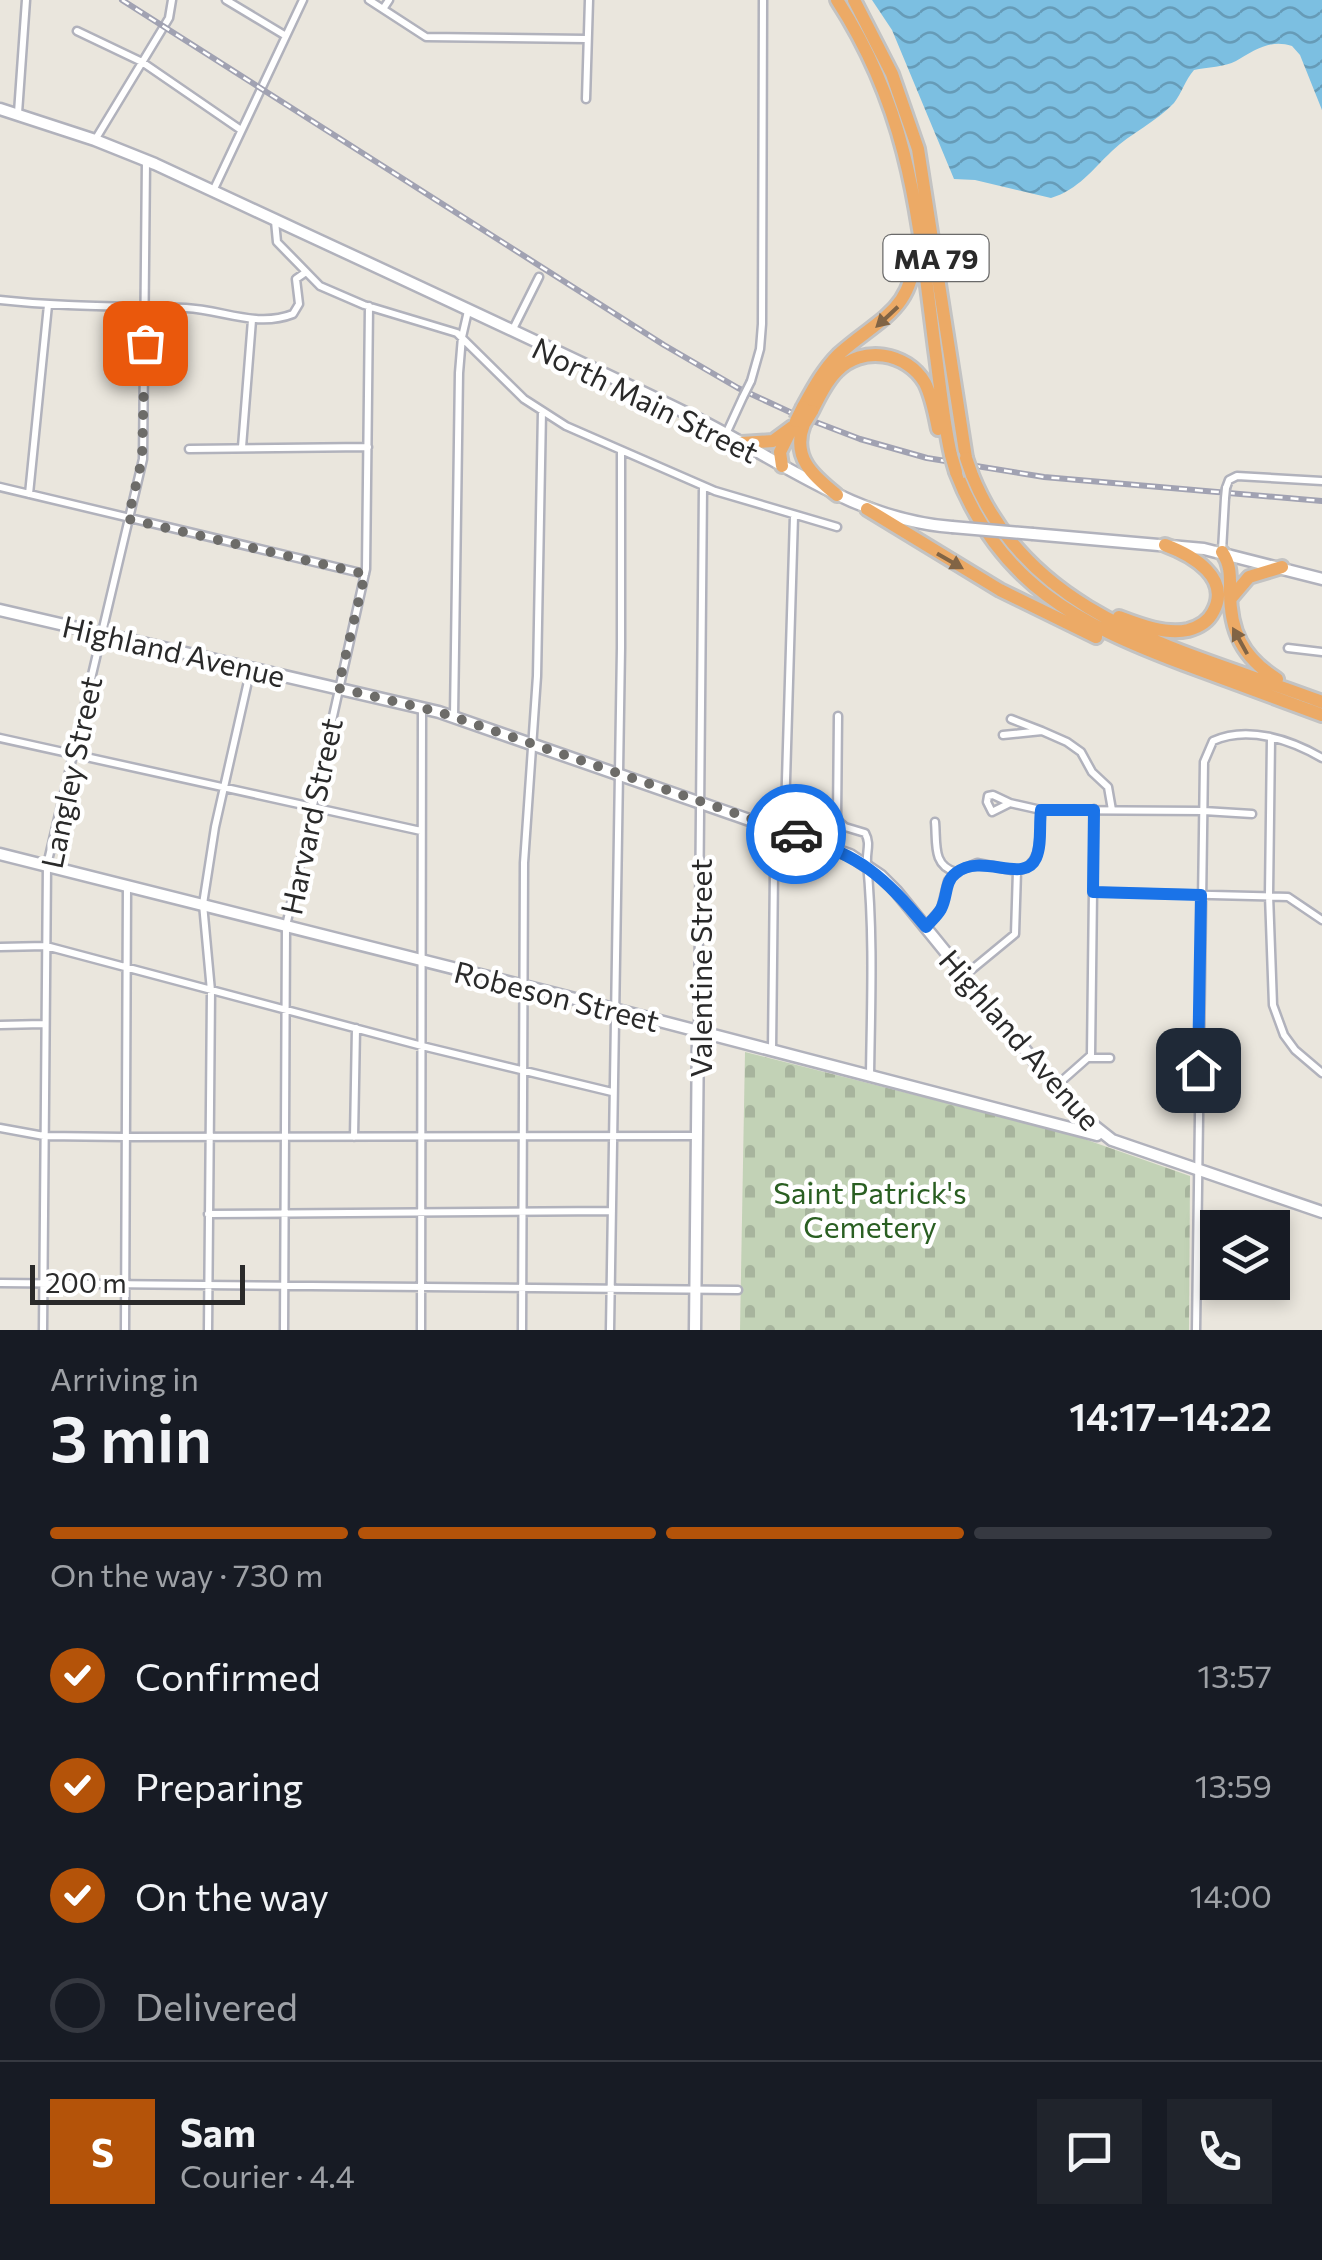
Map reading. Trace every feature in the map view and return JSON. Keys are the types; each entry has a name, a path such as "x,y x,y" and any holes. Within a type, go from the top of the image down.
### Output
{"highway":[{"name":"MA 79","path":"837,0 868,49 903,142 954,456 972,476 1008,540 1054,586 1121,626 1322,702"},
{"name":"MA 79","path":"854,1 892,74 918,149 954,456"},
{"path":"808,409 832,361 889,317 904,298 914,266 914,193"},
{"path":"782,466 780,452 843,365 868,355 894,358 911,367 924,383 954,456 953,471 975,514 1004,557 1052,601 1096,628 1322,715"},
{"path":"742,443 773,442 797,424"},
{"path":"797,424 803,460 815,477 837,495"},
{"path":"867,510 1047,615 1115,644 1165,656"},
{"path":"1165,545 1204,566 1218,595"},
{"path":"1054,586 1124,619 1171,631 1192,629 1213,612 1222,552"},
{"path":"1222,552 1230,565 1230,609 1236,638 1253,661 1322,702"},
{"path":"1230,609 1236,589 1245,579 1282,567"}],"main road":[{"name":"North Main Street","path":"0,110 95,140 214,191 726,434 867,510 952,527 1222,552 1322,579"},
{"name":"Highland Avenue","path":"0,610 422,707 838,850 868,866 896,891 1083,1118 1112,1140 1322,1212"},
{"name":"Robeson Street","path":"0,854 1112,1140"},
{"name":"Valentine Street","path":"695,1330 698,1031"}],"street":[{"path":"18,115 26,0"},
{"path":"95,140 169,18 172,0"},
{"path":"226,0 286,36"},
{"path":"214,191 303,0"},
{"path":"369,0 426,37 586,39"},
{"path":"383,9 388,0"},
{"path":"586,98 590,0"},
{"path":"726,434 751,381 760,350 763,0"},
{"path":"77,31 142,62 242,130"},
{"name":"Langley Street","path":"43,1330 47,866 142,459 146,160"},
{"path":"275,220 277,242 320,286 369,306 452,331 542,411 703,486 838,527"},
{"path":"0,300 48,306 202,310 252,320 278,320 293,314 299,304 296,280 306,272"},
{"path":"512,332 538,276"},
{"path":"30,494 48,306"},
{"name":"Harvard Street","path":"284,1330 286,926 365,574 369,306"},
{"path":"454,717 457,419 462,337 468,312"},
{"path":"242,447 252,320"},
{"path":"522,1330 524,863 537,676 542,411"},
{"path":"189,448 368,447"},
{"path":"610,1330 622,648 621,451"},
{"path":"1222,552 1226,488 1230,480 1237,476 1322,481"},
{"name":"Valentine Street","path":"698,1031 703,486"},
{"path":"0,487 365,574"},
{"path":"772,1050 774,870 778,828 784,823 785,814 794,516"},
{"path":"1288,648 1322,652"},
{"path":"208,1330 211,991 203,904 250,668"},
{"path":"421,1330 422,707"},
{"path":"838,716 837,820 865,833 870,841 870,1075"},
{"path":"1011,719 1081,752 1092,772 1108,787 1112,810"},
{"path":"1002,735 1042,731"},
{"path":"1196,1330 1204,762 1211,743 1222,736 1235,735 1300,745 1322,758"},
{"path":"0,738 421,831"},
{"path":"1271,738 1268,896 1270,984 1275,1017 1295,1050 1322,1073"},
{"path":"1010,803 1041,810 1204,810 1252,814"},
{"path":"926,927 941,909 948,881 956,872 977,864 1017,870 1031,865 1037,856 1041,810"},
{"path":"1090,1058 1094,810"},
{"path":"936,822 938,859 941,866 956,872"},
{"path":"964,976 1014,934 1017,870"},
{"path":"125,1330 127,884"},
{"path":"1093,892 1268,896 1295,900 1322,920"},
{"path":"0,947 46,946 612,1092"},
{"path":"0,1025 44,1024"},
{"path":"354,1138 356,1028"},
{"path":"1056,1086 1090,1058 1110,1058"},
{"path":"0,1128 44,1136 125,1137 699,1136"},
{"path":"208,1214 612,1211"},
{"path":"0,1283 738,1290"}],"green space":[{"name":"Saint Patrick's Cemetery","path":"745,1052 1070,1134 1190,1176 1189,1330 740,1330"}],"water":[{"path":"872,0 1322,0 1322,110 1300,55 1292,46 1270,45 1232,63 1194,70 1167,110 1061,194 1051,198 975,180 954,179 892,30"}],"railway":[{"path":"122,0 664,345 738,388 792,413 860,439 927,458 1044,477 1322,501"}],"way so far":[{"path":"145,343 142,459 128,519 365,574 338,688 439,712 796,834"}],"route":[{"path":"796,834 838,850 881,876 926,927 941,909 948,881 961,869 977,864 1024,870 1035,861 1041,810 1094,810 1093,892 1201,895 1198,1070"}]}
